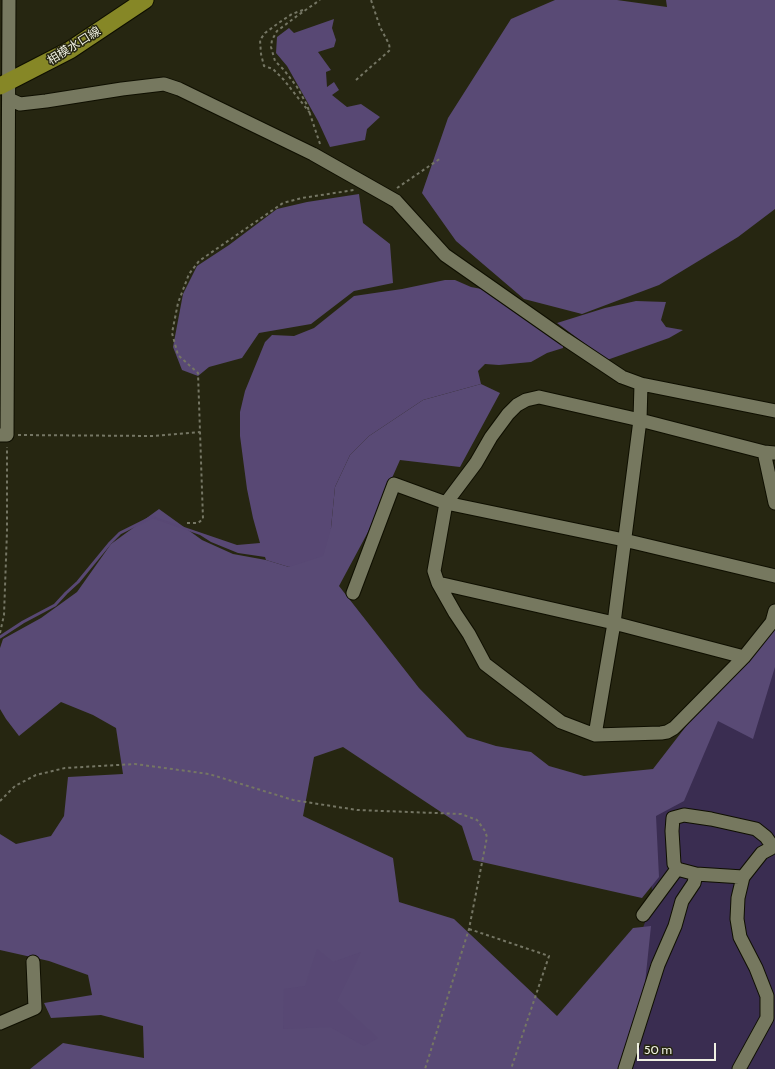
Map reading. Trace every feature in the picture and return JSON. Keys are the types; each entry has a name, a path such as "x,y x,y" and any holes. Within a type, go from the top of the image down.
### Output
{"main road":[{"name":"相模水口線","path":"6,89 70,50 145,0"}],"street":[{"path":"4,435 6,89 9,0"},
{"path":"6,89 20,104 164,84 179,89 325,161 396,201 445,255 565,340 622,377 641,384 775,411"},
{"path":"595,735 614,623 640,420 641,384"},
{"path":"775,503 769,452 539,397 526,400 517,405 508,414 491,437 476,463 446,503 434,571 438,583 469,634 485,664 562,722 595,735 667,732 674,728 744,657 772,622 775,611"},
{"path":"353,592 394,484 446,503 624,540 775,576"},
{"path":"438,583 614,623 744,657"},
{"path":"739,1069 767,1018 767,996 756,968 740,937 737,919 738,898 743,876 762,853 774,846 756,829 711,819 684,815 673,818 672,831 674,864 677,869 696,874 743,876"},
{"path":"643,915 677,869"},
{"path":"625,1069 658,965 675,926 682,901 694,883 696,874"},
{"path":"0,1023 35,1008 33,962"}],"path":[{"path":"320,0 307,8 277,32 272,40 271,47 275,61 297,87 308,105 325,161"},
{"path":"356,80 390,50 371,0"},
{"path":"307,8 292,14 280,22 265,33 260,40 264,66 273,69 284,80 311,114"},
{"path":"386,196 441,158"},
{"path":"187,523 198,523 203,519 198,373 178,355 172,333 178,303 189,274 199,261 283,203 302,198 354,190 365,184"},
{"path":"0,633 4,615 7,532 4,435 153,436 200,432"},
{"path":"0,801 15,786 36,775 65,768 134,764 209,774 293,800 357,810 461,814 477,820 485,831 487,837 469,929 425,1069"},
{"path":"469,929 549,956 510,1069"}],"shaded area":[{"path":"555,0 617,0 667,7 666,0 775,0 775,209 738,237 659,285 582,314 524,299 456,241 422,193 448,118 511,19"},
{"path":"334,19 332,28 336,40 334,47 318,52 331,70 326,72 327,87 334,82 339,90 332,95 347,107 361,104 380,117 367,129 365,140 330,147 318,121 287,66 276,53 277,37 289,28 294,33"},
{"path":"359,194 363,223 390,244 393,283 354,291 311,324 259,333 242,358 209,367 198,376 182,370 173,347 183,294 197,266 229,245 277,209 307,202"},
{"path":"445,280 455,280 471,287 492,291 563,342 563,348 547,353 531,362 499,365 485,364 478,371 481,384 423,400 369,436 350,455 335,487 331,528 323,556 289,567 266,560 265,557 238,553 211,542 200,535 152,518 152,516 237,545 260,543 247,489 240,436 240,412 245,391 265,342 272,335 294,336 314,328 354,296 402,289"},
{"path":"636,301 666,302 661,320 666,327 683,330 669,338 607,360 557,323 605,308"},
{"path":"481,384 500,393 460,467 400,460 368,532 339,586 419,688 467,737 496,746 531,752 549,766 584,776 653,769 694,716 775,621 775,667 753,739 718,721 684,801 656,816 659,877 642,898 473,860 462,826 343,747 314,757 303,816 393,858 399,902 454,919 557,1016 633,928 651,926 640,1031 621,1069 30,1069 63,1043 144,1058 143,1026 101,1015 51,1018 44,1003 92,995 88,975 49,961 0,950 0,834 16,844 51,836 64,816 68,777 123,774 116,728 93,715 61,702 19,736 0,709 0,648 3,639 41,618 77,592 111,544 159,509 202,540 233,554 266,560 289,567 331,528 335,487 350,455 369,436 423,400"},
{"path":"775,659 775,1069 573,1069 623,981 653,901 644,813 694,738"},
{"path":"317,949 333,962 361,952 337,1001 378,1038 364,1046 330,1027 283,1029 284,989 305,986"}],"waterway":[{"path":"0,637 23,622 55,605 78,582 120,533 154,517"}]}
